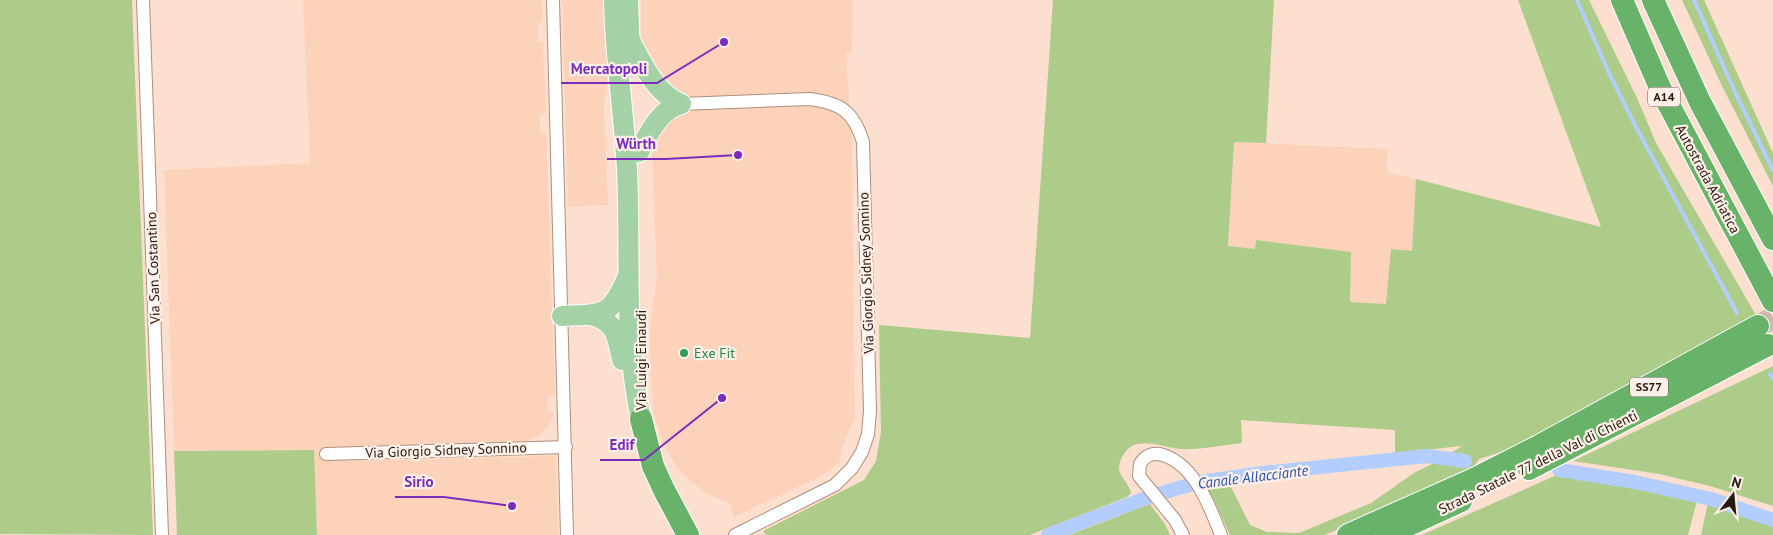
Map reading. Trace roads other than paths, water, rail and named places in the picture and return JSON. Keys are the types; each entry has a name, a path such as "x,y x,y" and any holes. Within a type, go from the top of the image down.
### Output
{"highway":[{"name":"Autostrada Adriatica","path":"1622,0 1661,90 1771,297"},
{"name":"Autostrada Adriatica","path":"1653,0 1700,102 1773,239"},
{"path":"1669,0 1686,38 1700,102"},
{"name":"Strada Statale 77 della Val di Chienti","path":"1387,535 1763,336"},
{"path":"638,408 653,466 687,531"},
{"name":"Strada Statale 77 della Val di Chienti","path":"1348,535 1481,484"}],"main road":[{"name":"Via Luigi Einaudi","path":"614,0 627,169 631,358 638,408"},
{"name":"Via Luigi Einaudi","path":"628,0 629,39 639,152 641,326 638,408"},
{"path":"629,39 656,86 670,100 681,104"},
{"path":"639,152 651,130 664,114 681,104"},
{"path":"562,316 601,313 615,303 629,274"},
{"path":"590,315 603,320 614,330 618,338 622,362 638,408"}],"street":[{"name":"Via San Costantino","path":"143,0 162,535"},
{"path":"553,0 567,535"},
{"name":"Via Giorgio Sidney Sonnino","path":"681,104 821,100 843,109 854,119 863,142 870,411 865,444 852,468 835,485 736,535"},
{"name":"Via Giorgio Sidney Sonnino","path":"326,454 566,447"},
{"path":"1183,535 1165,506 1141,480 1138,473 1140,464 1148,455 1154,454 1169,457 1190,475 1201,490 1221,535"},
{"path":"568,519 574,535"}],"waterway":[{"path":"1577,0 1609,73 1637,129 1737,313"},
{"path":"1694,0 1735,92 1773,170"},
{"path":"1770,374 1773,379"},
{"name":"Canale Allacciante","path":"1048,535 1154,495 1200,482 1262,473 1427,456 1465,461"},
{"name":"Canale Allacciante","path":"1559,470 1635,482 1711,499 1773,520"}],"tunnel":[{"path":"1758,326 1773,318"}],"place":[{"name":"Mercatopoli","path":"724,42"},
{"name":"Würth","path":"738,155"},
{"name":"Exe Fit","path":"684,353"},
{"name":"Edif","path":"722,398"},
{"name":"Sirio","path":"512,506"}]}
